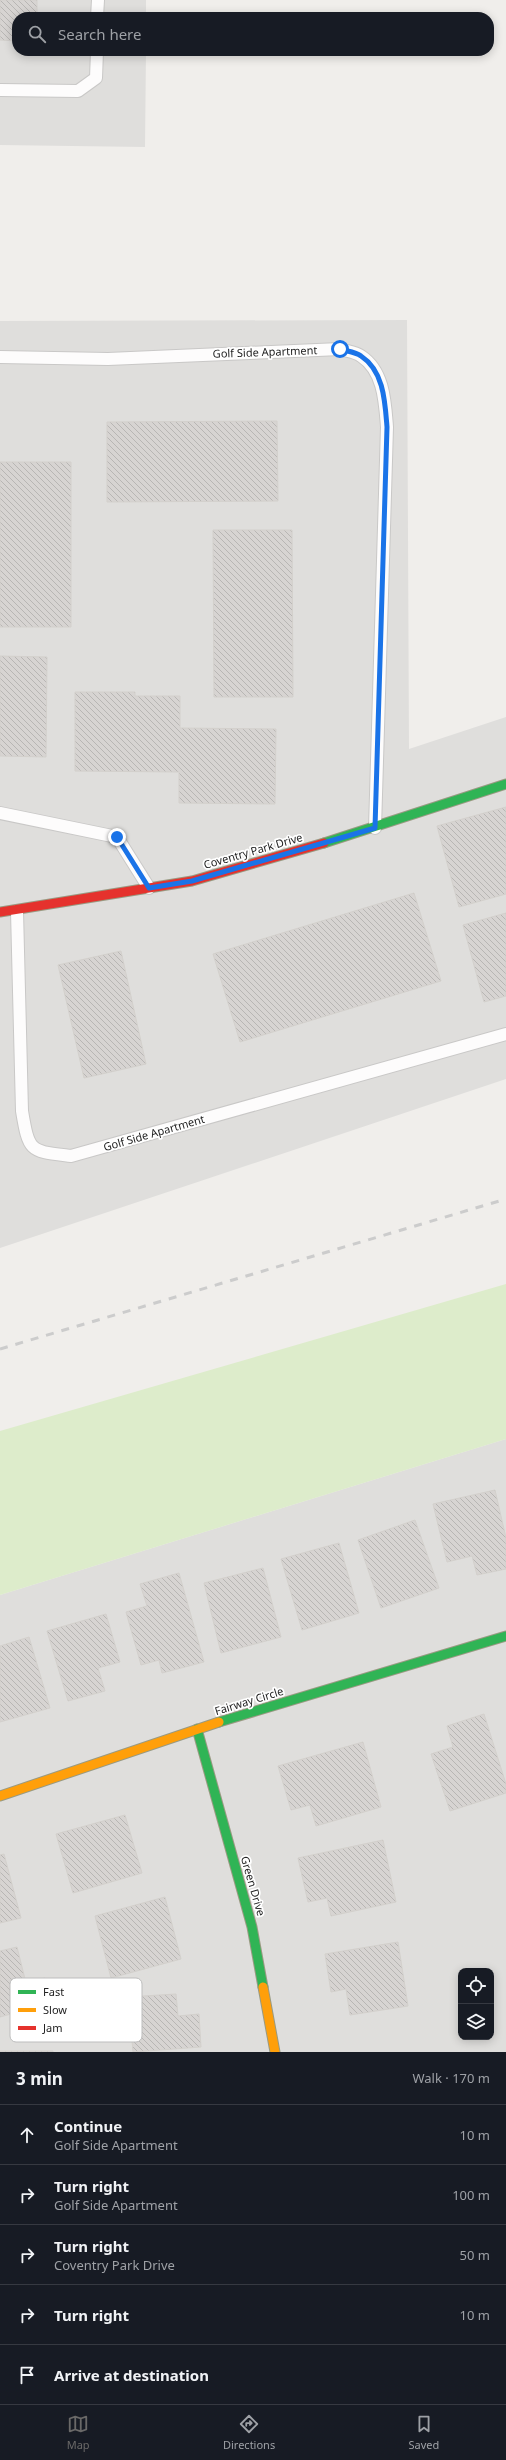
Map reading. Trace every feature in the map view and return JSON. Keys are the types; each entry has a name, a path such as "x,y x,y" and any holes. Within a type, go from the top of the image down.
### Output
{"street":[{"name":"Coventry Park Drive","path":"0,912 17,911 192,881 375,828 506,784"},
{"name":"Fairway Circle","path":"0,1796 197,1730 506,1636"},
{"name":"Green Drive","path":"197,1730 252,1927 275,2052"}],"lane":[{"path":"98,0 98,12"},
{"path":"0,90 78,91 96,78 97,56"},
{"name":"Golf Side Apartment","path":"0,357 108,359 340,349 361,355 375,371 383,389 387,427 375,828"},
{"path":"0,813 117,837 149,888"},
{"name":"Golf Side Apartment","path":"17,911 22,1111 26,1139 39,1152 71,1156 506,1034"}],"shaded area":[{"path":"0,0 146,0 146,12 12,12 12,56 146,56 145,147 0,145"},
{"path":"407,320 409,749 506,717 506,1079 0,1248 0,321"},
{"path":"506,1439 506,2052 0,2052 0,1595"}],"green space":[{"path":"506,1284 506,1439 0,1595 0,1431"}],"building":[{"path":"0,0 37,0 37,12 12,12 12,41 0,40"},
{"path":"277,421 278,501 107,502 107,422"},
{"path":"0,462 71,462 71,627 0,627"},
{"path":"213,530 292,530 293,697 214,697"},
{"path":"0,656 47,657 46,757 0,756"},
{"path":"75,692 135,692 135,696 180,696 180,728 276,729 275,804 179,803 179,772 75,771"},
{"path":"506,807 506,894 459,907 437,826"},
{"path":"414,893 441,981 240,1042 213,954"},
{"path":"506,913 506,996 484,1002 463,925"},
{"path":"121,951 146,1064 84,1078 58,965"},
{"path":"495,1490 506,1538 506,1569 477,1575 472,1556 447,1562 433,1504"},
{"path":"415,1520 439,1588 381,1608 358,1540"},
{"path":"339,1543 359,1613 302,1630 281,1559"},
{"path":"263,1568 281,1637 221,1653 204,1583"},
{"path":"179,1573 204,1662 162,1673 159,1660 141,1665 126,1612 147,1606 140,1584"},
{"path":"106,1614 120,1662 98,1668 105,1691 68,1701 47,1631"},
{"path":"29,1637 50,1708 0,1722 0,1646"},
{"path":"484,1714 506,1784 506,1793 450,1811 431,1754 453,1747 447,1726"},
{"path":"363,1742 381,1807 316,1826 310,1805 291,1810 278,1766"},
{"path":"125,1815 142,1873 73,1893 56,1834"},
{"path":"383,1840 396,1902 331,1916 327,1898 308,1902 298,1858"},
{"path":"4,1854 21,1918 0,1923 0,1855"},
{"path":"165,1897 181,1959 111,1978 95,1916"},
{"path":"398,1942 408,2006 350,2015 346,1989 331,1992 325,1954"},
{"path":"17,1947 25,1978 10,1978 10,2014 0,2017 0,1951"},
{"path":"176,1994 178,2016 199,2014 201,2047 133,2052 132,2042 142,2042 142,1996"},
{"path":"53,2051 53,2052 0,2052"}],"railway":[{"path":"0,1349 506,1199"}],"traffic: fast":[{"path":"324,843 506,784"},
{"path":"219,1722 506,1636"},
{"path":"197,1729 252,1927 263,1987"}],"traffic: slow":[{"path":"0,1796 219,1722"},
{"path":"263,1987 275,2052"}],"traffic: jam":[{"path":"0,912 192,881 324,843"}],"route":[{"path":"117,837 149,888 192,881 375,828 387,427 383,389 375,371 361,355 340,349"}]}
